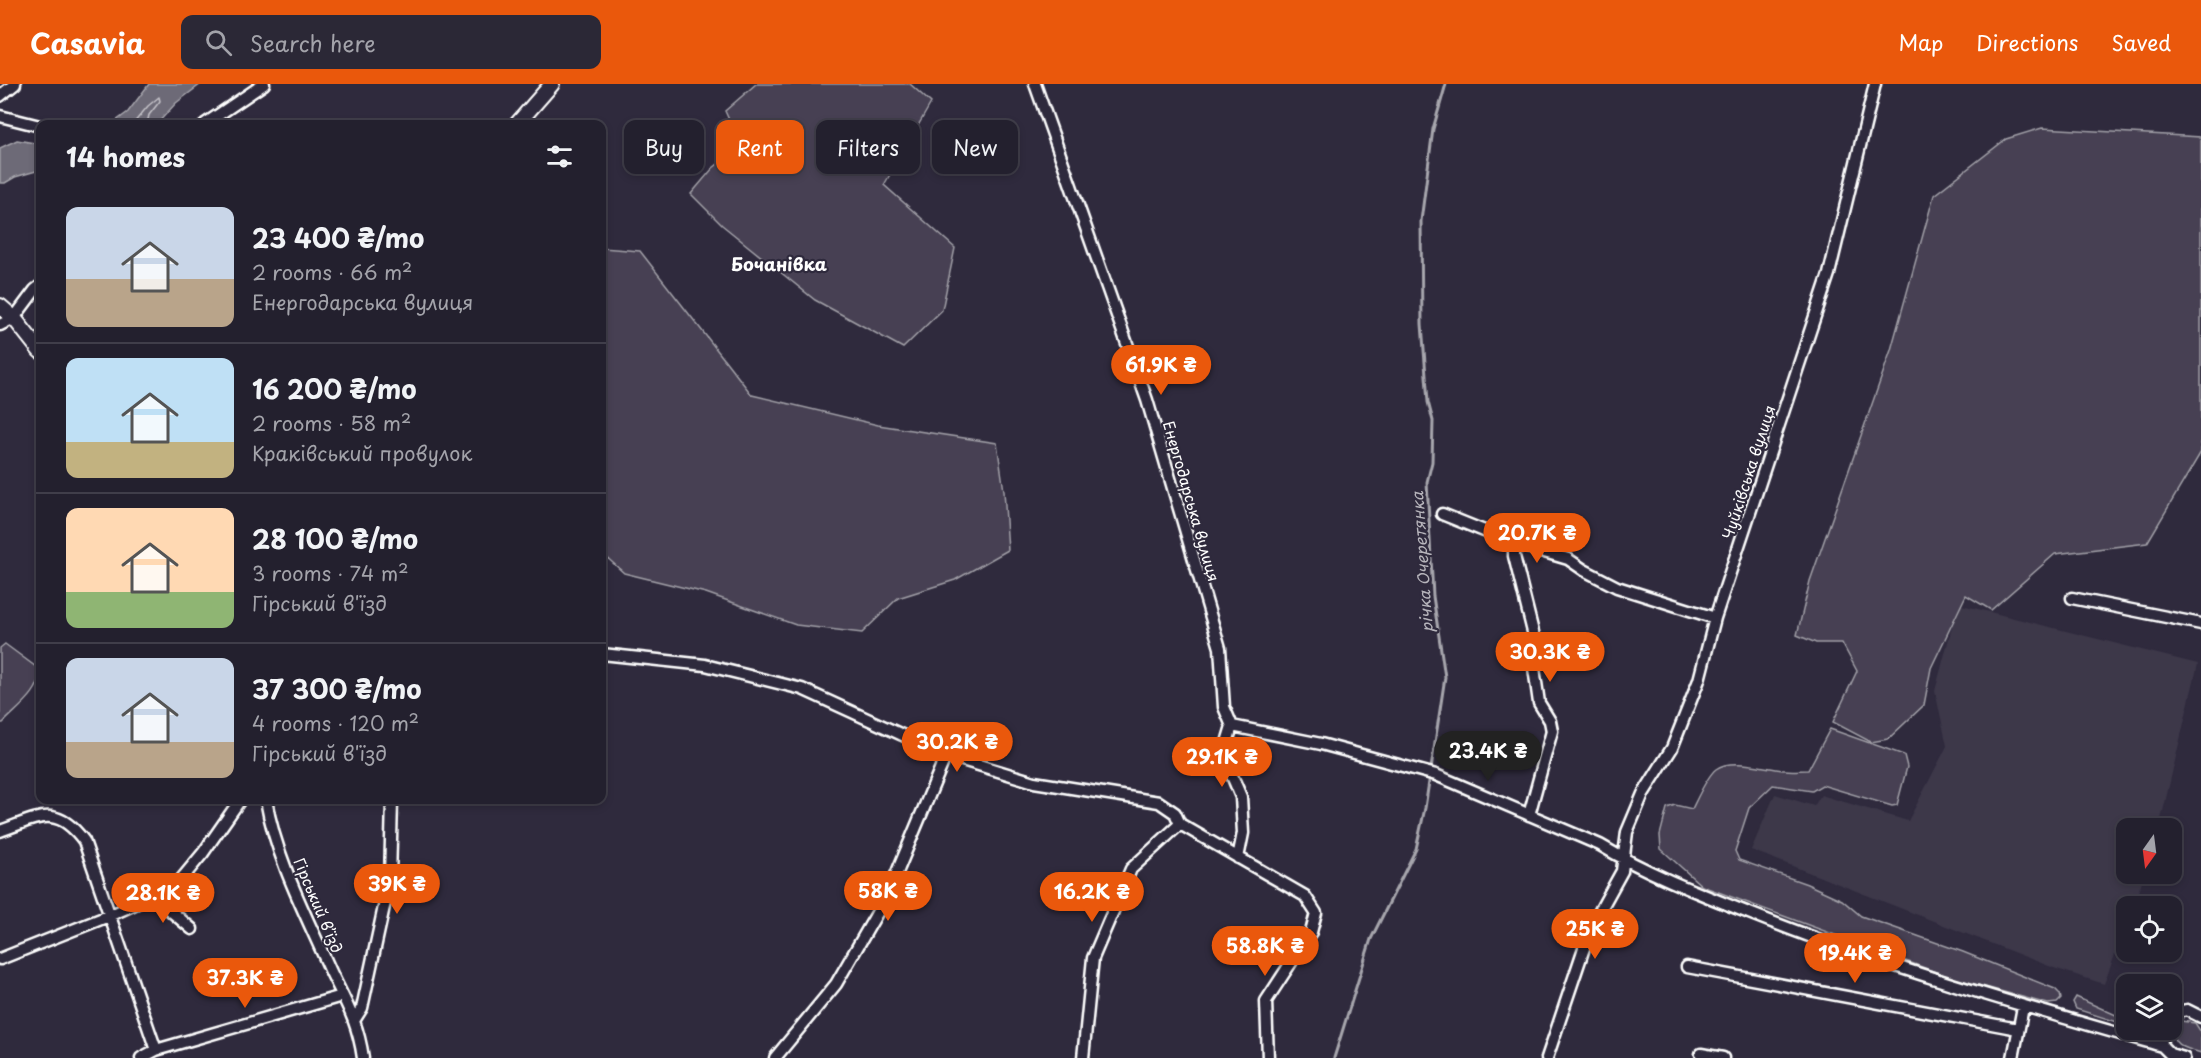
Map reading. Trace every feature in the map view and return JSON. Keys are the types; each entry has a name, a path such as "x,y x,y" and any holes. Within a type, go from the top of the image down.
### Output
{"main road":[{"path":"520,120 552,84"},
{"path":"0,306 14,318 36,346"}],"street":[{"path":"0,96 15,84"},
{"path":"212,120 264,84"},
{"name":"Енергодарська вулиця","path":"1035,84 1147,400 1220,648 1224,707 1232,726 1225,759 1241,797 1243,833 1238,858"},
{"name":"Чуйківська вулиця","path":"1547,1058 1596,918 1619,879 1627,832 1643,794 1672,748 1699,680 1715,618 1829,274 1875,84"},
{"path":"0,116 36,125"},
{"path":"0,325 14,318 36,290"},
{"path":"1442,514 1515,543 1568,559 1617,587 1715,618"},
{"path":"1515,543 1514,556 1536,644 1534,668 1539,702 1550,721 1552,731 1529,815"},
{"path":"2072,598 2201,624"},
{"path":"606,654 705,665 802,689 946,755 1034,782 1160,802 1175,813 1180,824 1305,896 1316,913 1311,932 1266,1001 1268,1058"},
{"path":"1232,726 1321,744 1436,775 1600,845 1623,859 1722,903 1820,942 2023,1007 2162,1046 2178,1057"},
{"path":"775,1058 836,984 888,894 946,755"},
{"path":"0,959 111,915 178,882 203,853 237,804"},
{"name":"Гірський в’їзд","path":"267,804 269,822 296,894 342,996 355,1019"},
{"path":"363,1058 355,1019 362,1008 390,879 392,804"},
{"path":"0,831 48,815 62,820 75,829 84,841 162,1048 171,1058"},
{"path":"1083,1058 1093,958 1131,869 1180,824"},
{"path":"153,896 192,929"},
{"path":"1687,967 2018,1029"},
{"path":"141,1058 162,1048 342,996"},
{"path":"2013,1058 2023,1007"},
{"path":"2182,1011 2200,1012"},
{"path":"2162,1040 2162,1046"},
{"path":"1701,1054 1723,1058"}],"shaded area":[{"path":"756,84 910,84 931,103 920,122 920,120 816,120 816,174 890,174 884,185 955,248 942,310 903,348 815,300 722,225 691,194 716,166 716,174 804,174 804,120 729,120 725,111"},
{"path":"2042,128 2201,137 2201,452 2147,543 2055,554 1991,610 1966,595 1931,668 1924,705 1888,739 1871,742 1833,722 1857,671 1842,643 1816,643 1797,635 1810,581 1891,350 1934,195 2006,139"},
{"path":"606,248 640,251 752,395 878,425 997,443 1004,491 1008,550 955,580 898,598 862,633 796,625 706,593 624,573 606,557"},
{"path":"1958,604 2198,664 2161,818 2116,818 2116,884 2141,884 2137,896 2116,896 2116,952 2104,984 2054,968 1751,850 1775,794 1814,806 1821,795 1908,821 1947,746 1935,691"},
{"path":"5,644 36,667 36,688 33,693 3,723 0,723 0,648"},
{"path":"1830,729 1904,755 1907,767 1897,805 1892,806 1822,785 1812,791 1773,785 1749,808 1735,851 1739,860 1807,884 1842,900 1861,916 1963,952 2055,989 2061,999 2057,1003 2048,1004 1952,978 1702,886 1661,849 1660,835 1667,808 1675,805 1692,809 1706,782 1716,769 1731,764 1740,764 1808,770"},
{"path":"2076,997 2116,1015 2116,1022 2076,1009 2073,1002"},
{"path":"2182,1021 2195,1023 2201,1032 2201,1053 2175,1040 2182,1040"}],"water":[{"path":"149,84 201,84 176,103 161,120 117,120 128,112"},
{"path":"17,140 36,143 36,171 0,183 0,148"}],"waterway":[{"name":"річка Очеретянка","path":"1334,1058 1371,939 1416,849 1425,808 1445,677 1433,596 1427,482 1432,462 1433,421 1428,402 1422,324 1421,221 1433,129 1446,84"}],"district":[{"name":"Бочанівка","path":"779,263"}]}
